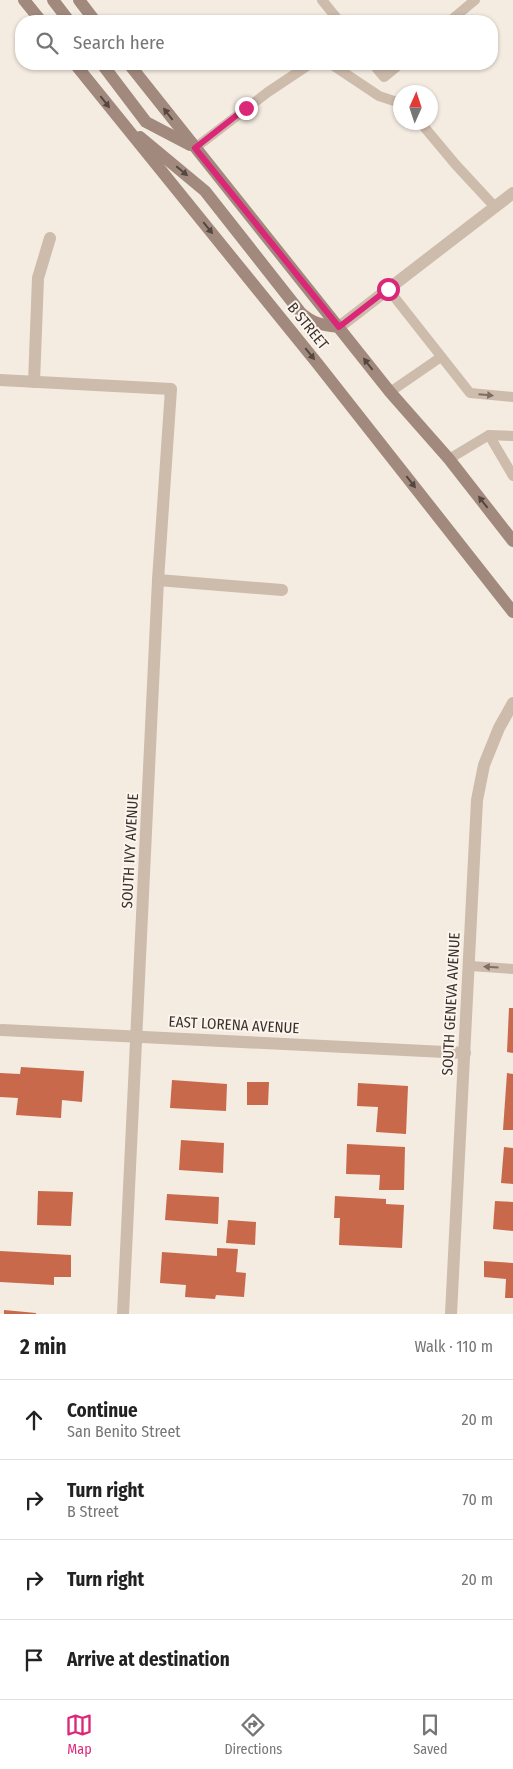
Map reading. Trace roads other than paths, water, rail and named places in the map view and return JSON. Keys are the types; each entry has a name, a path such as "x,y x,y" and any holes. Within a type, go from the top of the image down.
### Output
{"main road":[{"path":"24,0 36,15"},
{"path":"53,0 64,15"},
{"path":"78,0 90,15"},
{"name":"B STREET","path":"80,70 317,363 513,612"},
{"path":"107,70 146,122 195,148"},
{"name":"B STREET","path":"134,70 390,392 448,459 513,541"},
{"path":"118,117 205,191 301,313 310,321 325,326 339,327"}],"street":[{"path":"339,327 513,193"},
{"path":"0,380 34,382 38,278 50,238"},
{"name":"SOUTH IVY AVENUE","path":"34,382 171,389 158,580 123,1314"},
{"path":"158,580 282,590"},
{"name":"SOUTH GENEVA AVENUE","path":"451,1314 477,800 484,764 499,728 513,703"},
{"name":"EAST LORENA AVENUE","path":"2,1030 465,1053"}],"lane":[{"path":"322,0 334,15"},
{"path":"457,15 474,0"},
{"path":"195,148 268,92 301,70"},
{"path":"340,70 379,96 393,101"},
{"path":"379,70 384,77 393,70"},
{"path":"427,130 456,166 495,207"},
{"path":"388,289 470,393 513,397"},
{"path":"390,392 441,357"},
{"path":"448,459 490,435 513,436"},
{"path":"490,435 513,476"},
{"path":"470,966 513,969"}]}
